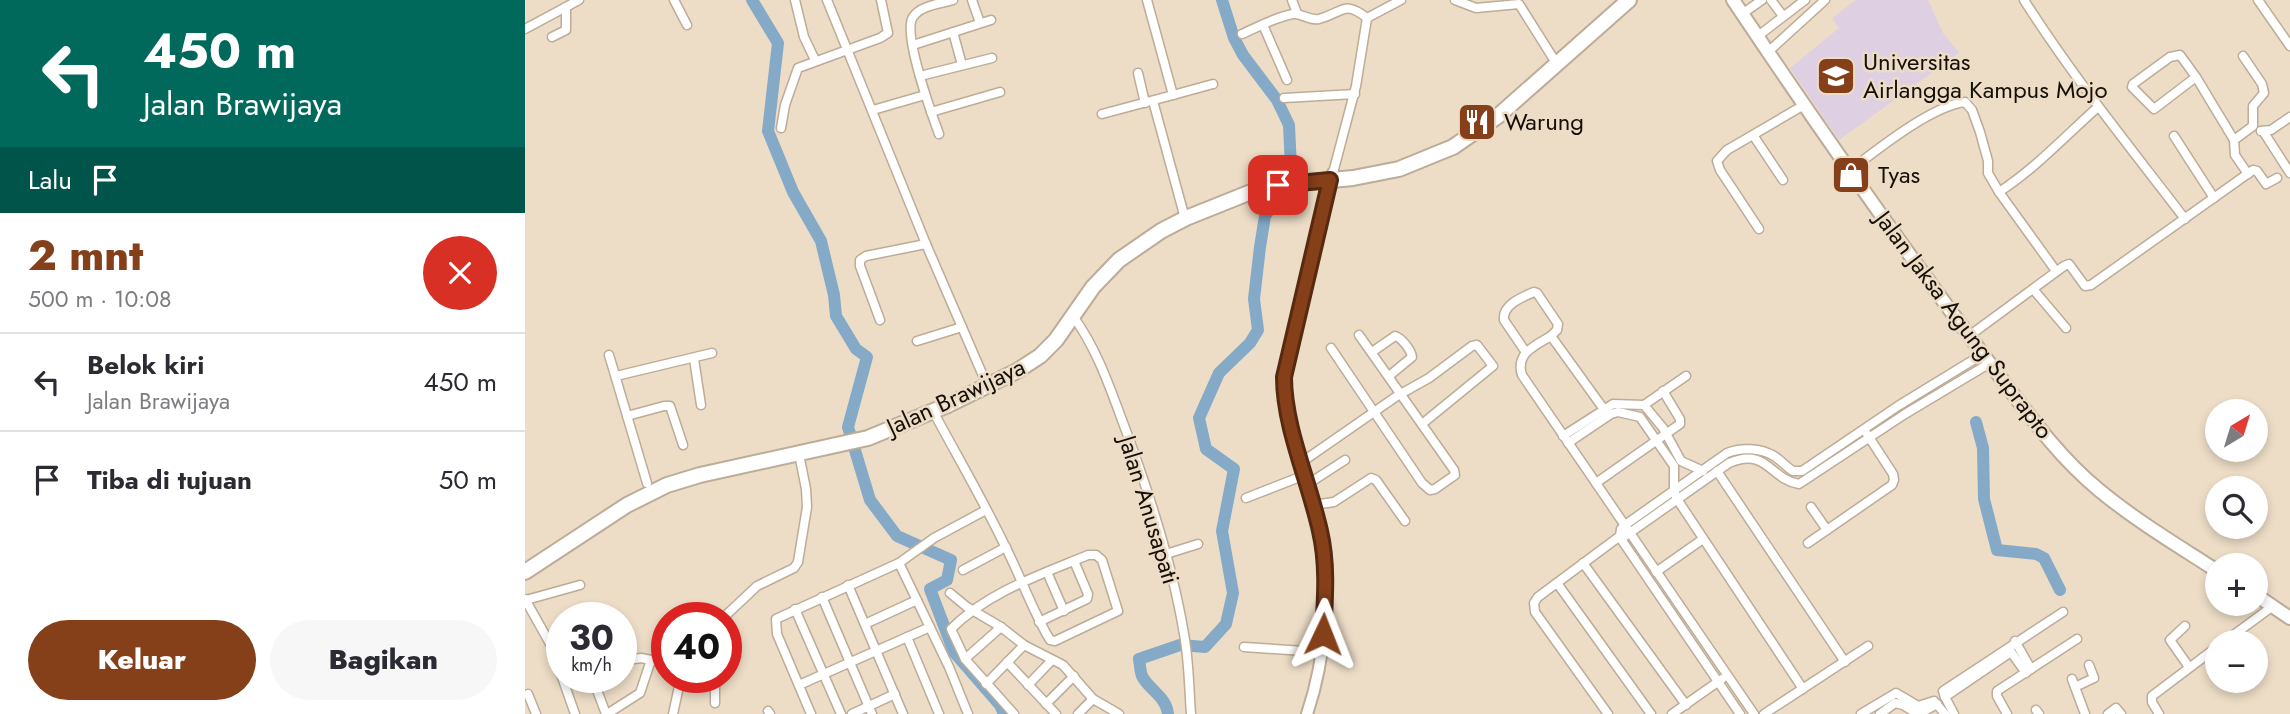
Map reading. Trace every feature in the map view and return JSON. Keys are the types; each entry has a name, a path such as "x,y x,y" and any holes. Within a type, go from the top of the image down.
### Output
{"highway":[{"name":"Jalan Brawijaya","path":"1071,314 1084,289 1117,253 1151,228 1183,211 1243,187 1399,169 1453,147 1498,116 1595,25 1617,0"},
{"name":"Jalan Brawijaya","path":"1331,176 1402,161 1443,143 1493,108 1629,0"},
{"name":"Jalan Brawijaya","path":"525,569 609,506 647,484 693,469 860,436 933,411 986,382 1037,349 1071,314 1102,276 1127,254 1161,231 1278,182"},
{"name":"Jalan Brawijaya","path":"860,436 986,382"},
{"name":"Jalan Brawijaya","path":"525,569 654,491 689,478 799,454 837,441"}],"main road":[{"name":"Jalan Jaksa Agung Suprapto","path":"1733,0 1849,172 2041,429 2099,490 2205,563"},
{"path":"2268,603 2290,618"}],"street":[{"path":"525,29 579,0"},
{"path":"674,0 687,25"},
{"path":"795,0 804,37 815,60"},
{"path":"828,0 926,244 986,382"},
{"path":"781,128 796,69 888,33 881,0"},
{"path":"939,134 920,76 911,20 920,4 953,0"},
{"path":"972,0 980,23"},
{"path":"1147,0 1173,95"},
{"path":"1291,0 1297,13 1308,18 1318,19 1350,6 1367,18"},
{"path":"1367,18 1401,0"},
{"path":"1455,0 1476,8 1519,4 1553,58"},
{"path":"1742,14 1762,0"},
{"path":"1771,0 1783,16"},
{"path":"1758,36 1805,0"},
{"path":"1768,52 1825,0"},
{"path":"2024,0 2098,107 2122,133 2185,219"},
{"path":"2258,0 2290,46"},
{"path":"552,37 566,30 566,7"},
{"path":"1242,34 1297,13"},
{"path":"1307,714 1322,656 1325,565 1320,531 1287,407 1284,377 1331,176 1355,94 1367,18"},
{"path":"913,45 991,20"},
{"path":"1263,25 1287,80"},
{"path":"953,32 962,65"},
{"path":"2196,77 2154,109 2132,87 2177,54 2196,77 2234,140 2235,155 2248,174"},
{"path":"2243,56 2262,84 2264,93 2253,106 2253,126"},
{"path":"920,76 992,58"},
{"path":"1138,73 1183,211"},
{"path":"1103,114 1213,84"},
{"path":"931,112 1000,92"},
{"path":"1285,97 1355,94"},
{"path":"873,110 925,95"},
{"path":"1849,172 1920,122 1942,109 1965,103 1972,110 1988,161 1988,173 2056,271"},
{"path":"1759,229 1720,170 1717,161 1727,150 1804,104"},
{"path":"1999,192 2050,153 2098,107"},
{"path":"2263,131 2289,120"},
{"path":"2253,126 2263,131 2290,173"},
{"path":"2234,140 2253,126"},
{"path":"1753,135 1783,180"},
{"path":"2173,136 2214,198"},
{"path":"1969,336 2066,265 2071,266 2081,282 2088,286 2248,174 2257,170 2267,184 2277,178"},
{"path":"880,320 860,266 861,259 926,244"},
{"path":"2033,289 2066,328"},
{"path":"1525,351 1504,320 1503,314 1506,308 1530,293 1537,293 1558,324 1557,330 1525,351 1520,364 1522,375 1596,483 1624,533 1740,714"},
{"name":"Jalan Anusapati","path":"1071,314 1109,384 1138,464 1165,554 1184,633 1191,714"},
{"path":"917,341 962,327"},
{"path":"1331,348 1422,483 1432,490 1455,473 1359,335"},
{"path":"1551,336 1605,412"},
{"path":"1371,352 1395,337 1400,338 1408,348 1412,357 1389,376"},
{"path":"1302,462 1477,345 1493,366 1422,424"},
{"path":"616,376 712,353"},
{"path":"609,355 647,484"},
{"path":"694,359 701,405"},
{"path":"1605,412 1640,417 1678,464 1705,474 1717,471 1737,459 1759,459 1788,481 1799,484 1947,389 1987,359"},
{"path":"1608,714 1535,612 1534,603 1583,563 1705,474 1727,453 1746,449 1766,453 1793,471 1802,471 1941,380 1987,359"},
{"path":"1565,440 1613,404 1644,405 1686,376"},
{"path":"1941,380 1947,389"},
{"path":"1596,483 1681,422 1663,391"},
{"path":"1644,405 1666,435 1678,464 1675,495 1803,689"},
{"path":"627,416 670,406 683,445"},
{"path":"933,411 1006,547 1022,583 1039,622 1050,640 1055,642 1118,612 1114,594 1099,557 1088,555 1022,583 987,600 950,630 965,659 1014,714"},
{"path":"1808,542 1892,485 1893,474 1864,429"},
{"path":"740,602 757,586 794,568 799,562 807,507 799,454"},
{"path":"1246,498 1306,480 1345,460"},
{"path":"1717,471 1845,662"},
{"path":"1313,505 1334,502 1371,478 1405,521"},
{"path":"1811,507 1827,530"},
{"path":"811,714 775,625 779,616 899,563 934,538 986,510"},
{"path":"1624,533 1656,572 1754,714"},
{"path":"1656,572 1703,539"},
{"path":"1165,554 1198,544"},
{"path":"963,570 1006,547"},
{"path":"1039,622 1088,598 1074,561"},
{"path":"899,563 950,667 964,713"},
{"path":"1583,563 1679,711 1727,676"},
{"path":"1048,572 1064,611"},
{"path":"1557,583 1651,714"},
{"path":"546,637 525,600 580,585"},
{"path":"848,585 903,714"},
{"path":"950,593 1024,645 1063,665 1093,699 1119,714"},
{"path":"822,597 870,710"},
{"path":"865,624 917,600"},
{"path":"2240,630 2273,606"},
{"path":"795,609 841,714"},
{"path":"1954,714 1943,691 2015,647 2063,611"},
{"path":"2185,626 2170,640 2189,667"},
{"path":"799,685 930,627"},
{"path":"965,659 1001,627"},
{"path":"908,637 939,714"},
{"path":"2007,714 1997,691 2077,639"},
{"path":"986,684 1024,645"},
{"path":"1764,714 1868,646"},
{"path":"1244,647 1294,650 1322,656"},
{"path":"2015,647 2028,671"},
{"path":"2159,714 2152,702 2153,696 2205,656"},
{"path":"598,693 607,714 640,693 651,660 637,659"},
{"path":"1028,685 1052,660"},
{"path":"1007,662 1056,714"},
{"path":"2085,714 2073,683 2094,678 2089,665"},
{"path":"1046,704 1074,676"},
{"path":"567,693 575,714"},
{"path":"673,714 678,693"},
{"path":"715,693 715,703"},
{"path":"1861,714 1896,693 1918,706 1932,700 1945,714"},
{"path":"528,694 531,709"},
{"path":"852,714 870,710 895,694"},
{"path":"1077,714 1093,699"},
{"path":"1880,714 1895,703 1919,714 1937,704"},
{"path":"2108,714 2116,708 2121,714"}],"shaded area":[{"path":"1856,0 1928,0 1943,33 1959,53 1839,140 1790,68 1839,28 1832,18"}],"waterway":[{"path":"752,0 778,43 768,131 793,192 821,241 834,295 836,316 856,349 867,357 848,427 870,500 897,536 951,560 947,580 930,589 954,652 1000,705 1004,714"},
{"path":"1168,714 1164,702 1142,676 1139,659 1180,645 1205,647 1226,624 1233,593 1222,531 1234,469 1206,449 1199,418 1219,373 1250,343 1258,330 1254,299 1265,216 1281,193 1291,168 1289,125 1277,100 1243,55 1234,38 1222,0"},
{"path":"1976,422 1983,448 1984,499 1997,550 2036,554 2044,558 2060,590"}],"place":[{"name":"Universitas Airlangga Kampus Mojo","path":"1836,76"},
{"name":"Warung","path":"1477,122"},
{"name":"Tyas","path":"1851,175"}],"route":[{"path":"1278,185 1330,180 1284,377 1287,407 1320,531 1325,565 1323,634"}]}
